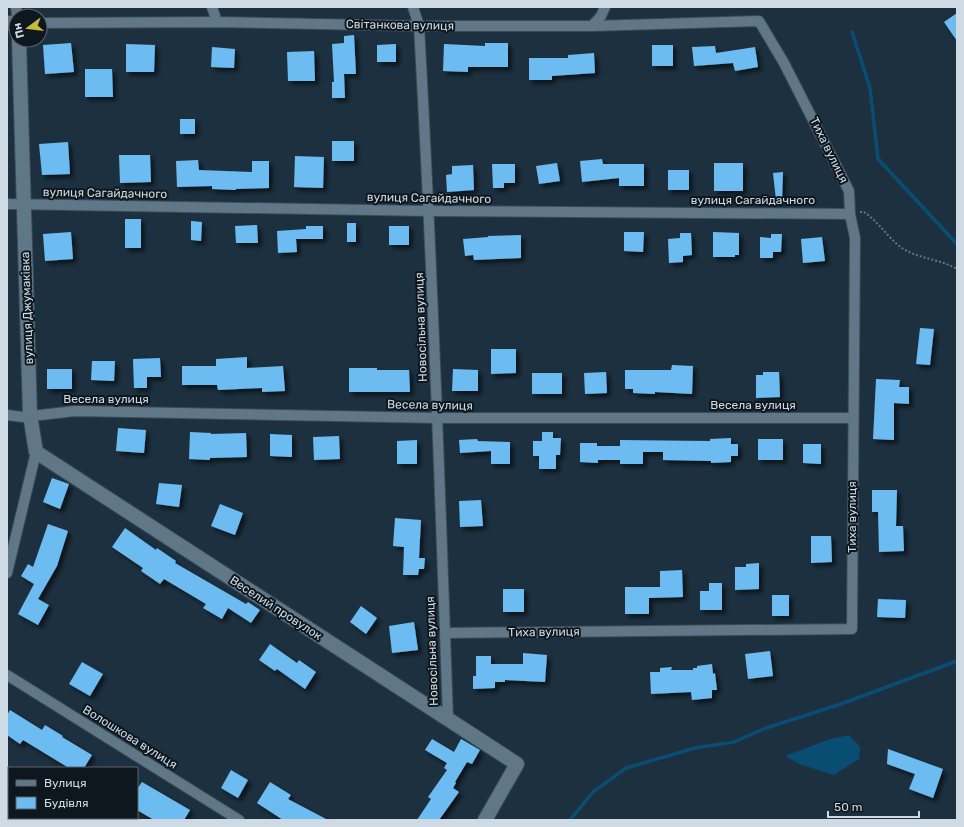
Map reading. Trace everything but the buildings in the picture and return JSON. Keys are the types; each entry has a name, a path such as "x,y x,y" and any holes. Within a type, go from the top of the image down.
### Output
{"street":[{"path":"212,7 218,22"},
{"name":"Новосільна вулиця","path":"413,7 419,26 429,211 438,418 448,719"},
{"path":"592,26 601,16 605,7"},
{"name":"Світанкова вулиця","path":"48,23 218,22 419,26 592,26 759,21"},
{"name":"Тиха вулиця","path":"445,633 852,629 855,238 850,214 849,192 784,63 759,21"},
{"name":"вулиця Джумаківка","path":"7,573 36,452 30,415 19,48"},
{"name":"вулиця Сагайдачного","path":"7,204 429,211 850,214"},
{"name":"Весела вулиця","path":"7,415 23,417 75,411 438,418 853,418"},
{"name":"Веселий провулок","path":"36,452 517,764 485,820"},
{"name":"Волошкова вулиця","path":"7,675 239,820"}],"path":[{"path":"850,214 864,212 872,217 901,247 919,256 942,262 957,269"}],"water":[{"path":"849,735 860,747 859,759 834,775 799,764 785,756 830,739"}],"waterway":[{"path":"852,32 870,88 878,159 957,244"},
{"path":"570,820 593,792 626,768 695,748 734,742 766,728 838,705 957,661"}]}
